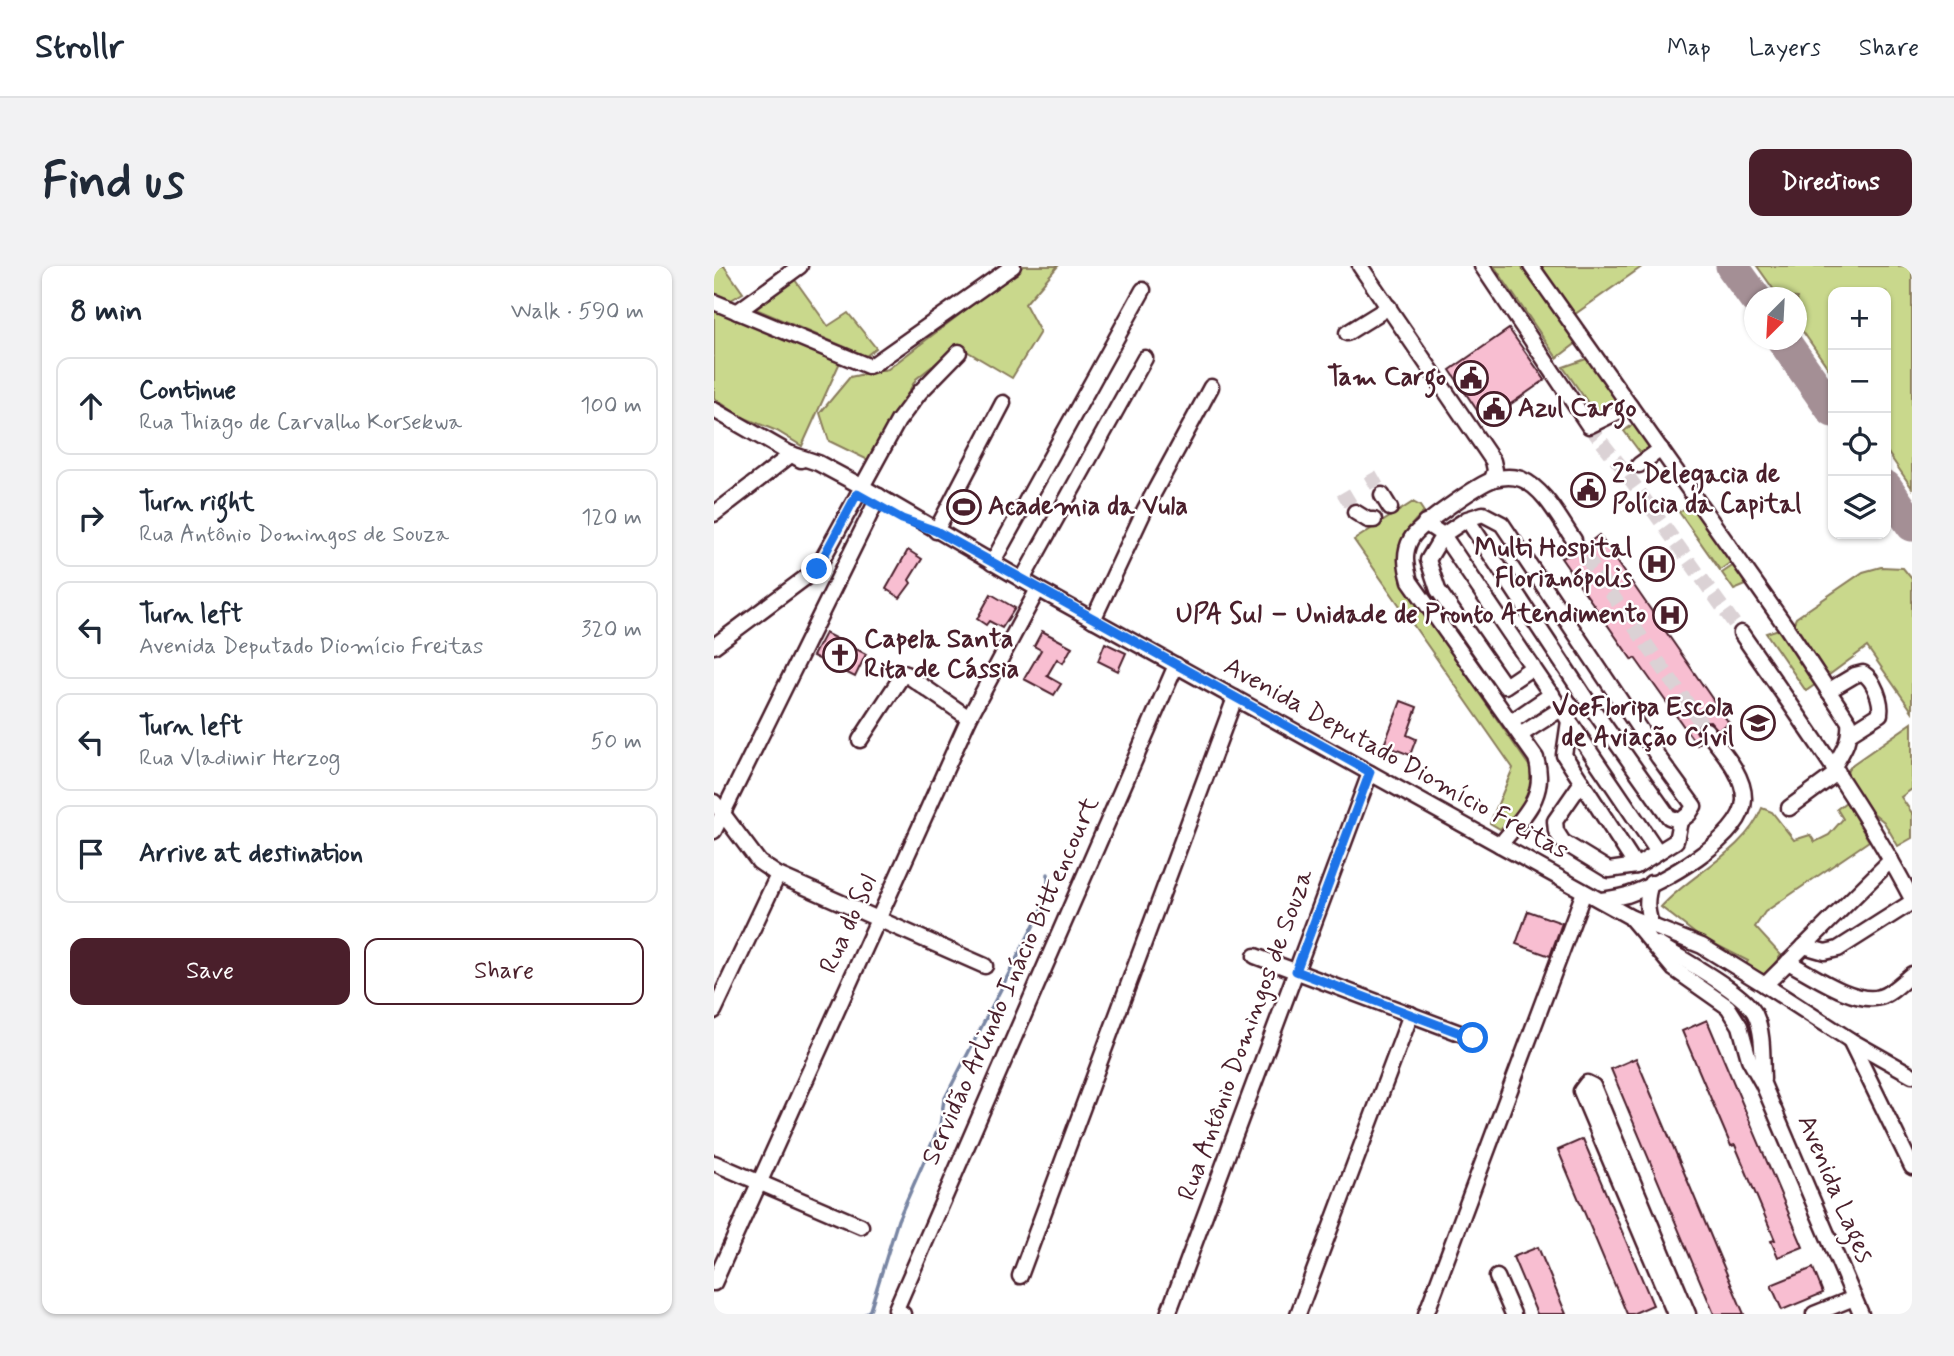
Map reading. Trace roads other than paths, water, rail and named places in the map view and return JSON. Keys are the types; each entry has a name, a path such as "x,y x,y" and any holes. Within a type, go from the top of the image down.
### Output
{"street":[{"path":"737,312 800,266"},
{"path":"714,302 868,366 874,365 1013,266"},
{"path":"1360,266 1493,461 1495,470 1492,480"},
{"path":"1482,266 1588,426 1630,406"},
{"path":"1531,266 1849,722 1850,733 1836,770 1788,808"},
{"path":"992,563 1143,290"},
{"path":"1347,333 1389,307"},
{"path":"714,646 817,569 859,490 910,404 959,352"},
{"path":"1022,580 1145,358"},
{"path":"1093,620 1145,509 1211,387"},
{"path":"936,531 1003,403"},
{"name":"Avenida Deputado Diomício Freitas","path":"714,410 793,455 818,463 902,519 936,531 1601,900"},
{"path":"1639,465 1661,449"},
{"path":"714,514 793,455"},
{"path":"1500,845 1533,802 1540,788 1541,773 1536,758 1410,581 1406,552 1411,538 1425,523 1492,480 1507,477 1520,479 1533,486 1574,540"},
{"path":"714,831 718,808 877,500"},
{"path":"1356,512 1368,520 1374,520"},
{"path":"1533,667 1505,686 1438,590 1428,560 1443,535 1467,519 1483,514 1502,524 1694,806 1680,821 1676,841 1636,866 1609,870 1563,842 1556,831 1555,821 1582,782"},
{"path":"1467,519 1592,708 1670,817 1680,821"},
{"path":"1425,523 1443,535 1658,852"},
{"path":"817,569 836,578"},
{"name":"Rua do Sol","path":"714,1283 969,718 1038,589"},
{"path":"1741,633 1836,770 1891,860 1912,901 1838,949 1825,952 1804,946"},
{"name":"Servidão Arlindo Inácio Bittencourt","path":"903,1314 896,1309 1176,665"},
{"path":"860,740 904,673 969,718"},
{"path":"1828,691 1855,675 1863,673 1869,677 1881,705 1880,714 1850,733"},
{"path":"1511,722 1552,694"},
{"path":"1020,1276 1235,698"},
{"path":"1520,735 1565,715"},
{"path":"1565,715 1564,755 1636,866"},
{"path":"1601,900 1628,895 1683,868 1734,827 1744,800 1742,785 1706,730"},
{"name":"Rua Antônio Domingos de Souza","path":"1168,1314 1370,772"},
{"path":"718,808 759,862 778,875 985,966"},
{"path":"1765,985 1891,860"},
{"path":"714,1011 778,875"},
{"path":"1649,930 1646,898 1651,884"},
{"path":"1426,1314 1584,892"},
{"path":"1601,900 1649,930 1702,946 1850,1040 1912,1075"},
{"name":"Avenida Lages","path":"1649,930 1674,969 1728,1007 1740,1026 1749,1059 1763,1084 1861,1314"},
{"path":"1255,956 1473,1038"},
{"path":"1788,962 1852,995 1867,998 1882,997 1912,974"},
{"path":"1298,1314 1410,1014"},
{"path":"1850,1040 1912,1167"},
{"path":"1863,1065 1872,1052"},
{"path":"1675,1314 1581,1091 1587,1083 1593,1086 1688,1314"},
{"path":"714,1163 861,1226"},
{"path":"1497,1277 1513,1314"},
{"path":"1814,1314 1854,1298"}],"waterway":[{"path":"865,1314 870,1310 898,1220 940,1125 944,1100 1042,909 1048,891 1048,874"}],"tunnel":[{"path":"1589,426 1741,633"},
{"path":"1370,474 1382,495"},
{"path":"1343,492 1355,512"},
{"path":"1574,540 1706,730"}],"place":[{"name":"Tam Cargo","path":"1471,378"},
{"name":"Azul Cargo","path":"1494,409"},
{"name":"2ª Delegacia de Polícia da Capital","path":"1588,490"},
{"name":"Academia da Vula","path":"964,507"},
{"name":"Multi Hospital Florianópolis","path":"1657,564"},
{"name":"UPA Sul – Unidade de Pronto Atendimento","path":"1670,615"},
{"name":"Capela Santa Rita de Cássia","path":"840,655"},
{"name":"VoeFloripa Escola de Aviação Cívil","path":"1758,723"}]}
